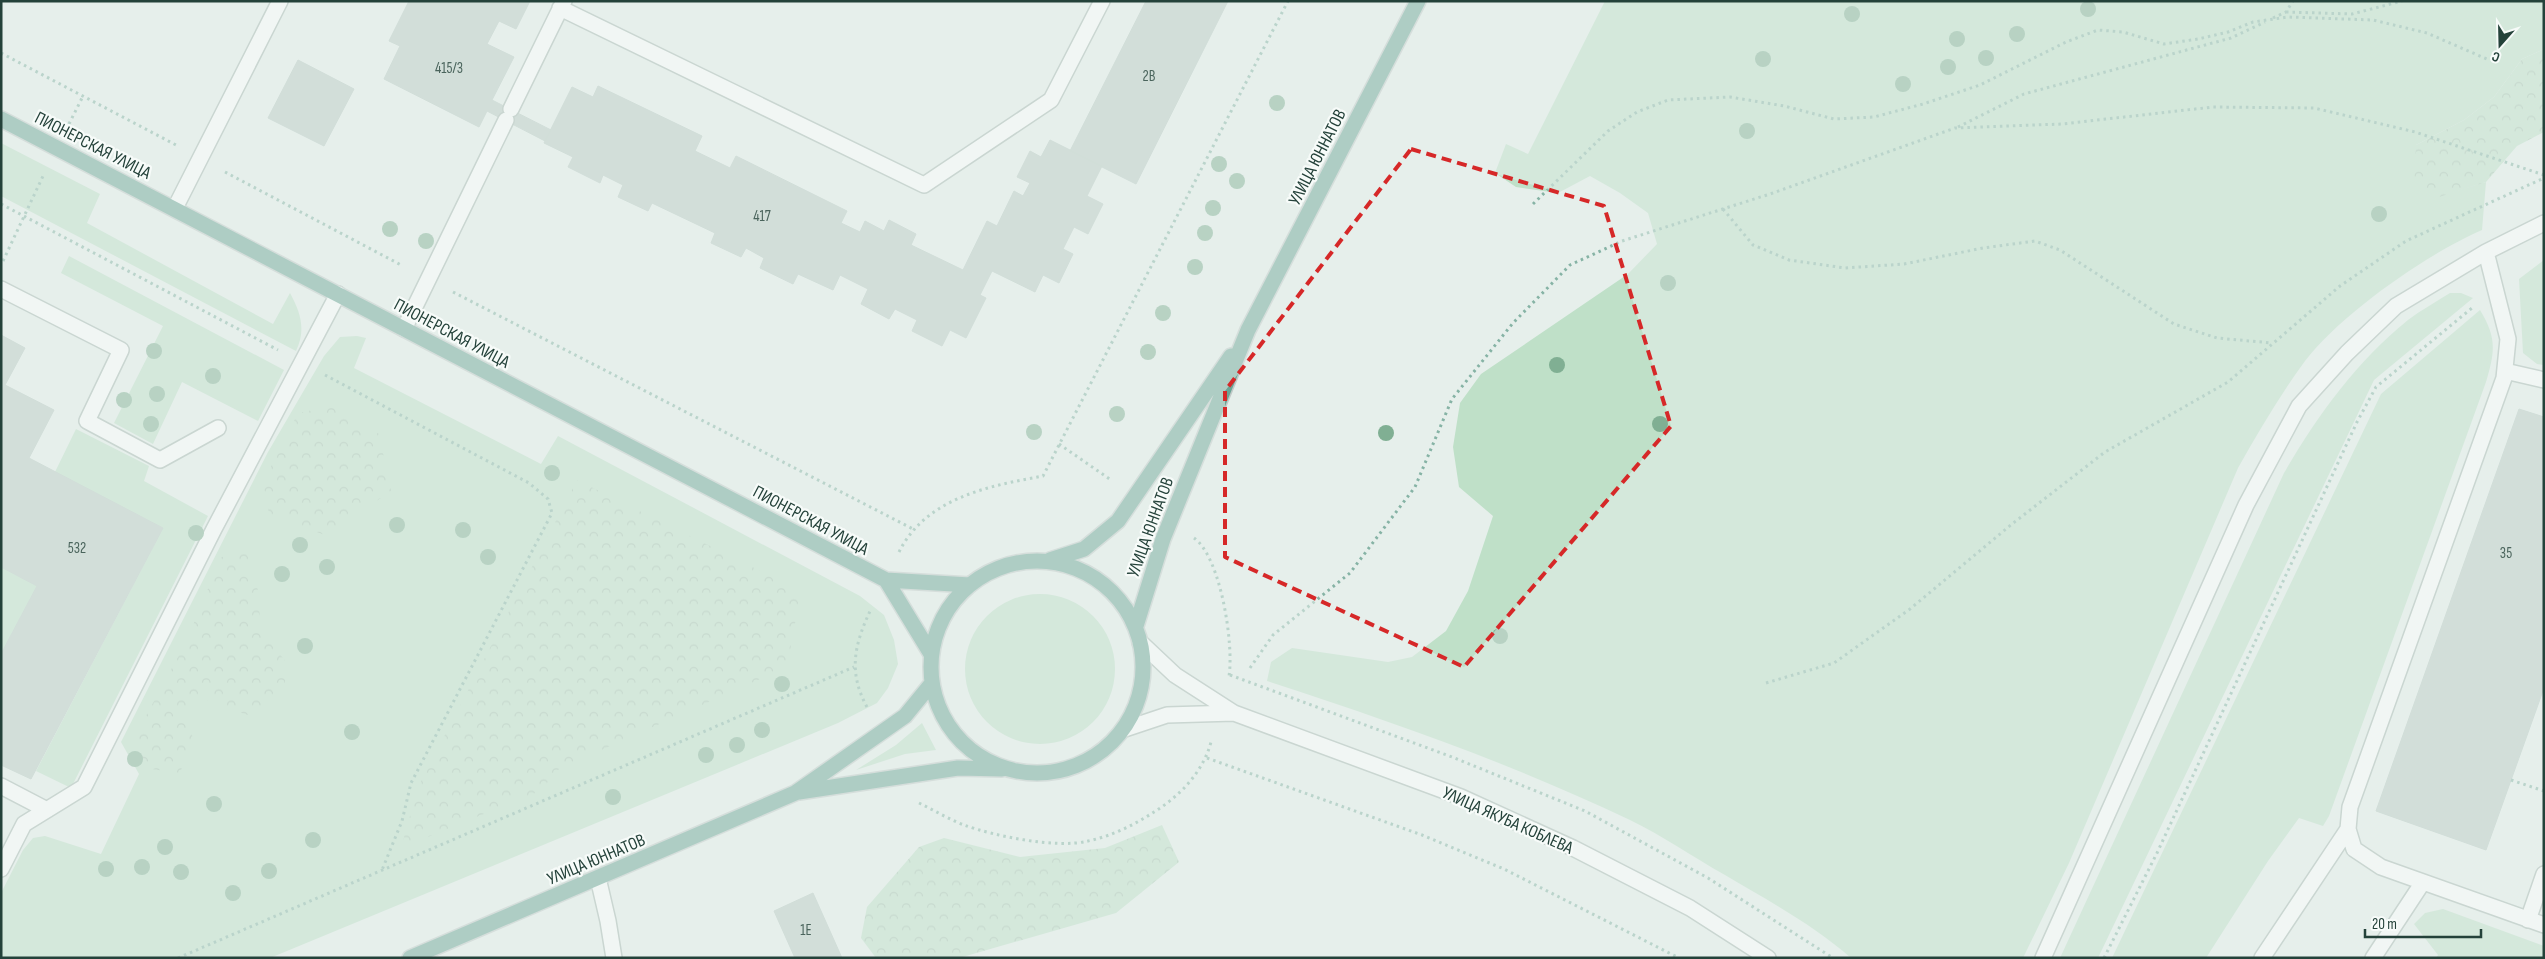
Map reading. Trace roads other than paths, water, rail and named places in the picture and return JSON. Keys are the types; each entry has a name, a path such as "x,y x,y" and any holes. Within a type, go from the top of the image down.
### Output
{"main road":[{"name":"УЛИЦА ЮННАТОВ","path":"1136,626 1163,539 1248,330 1418,1"},
{"name":"ПИОНЕРСКАЯ УЛИЦА","path":"1,119 886,580 970,585"},
{"name":"УЛИЦА ЮННАТОВ","path":"1046,562 1084,549 1118,521 1248,330"},
{"path":"1022,561 1046,562 1056,561 1090,574 1118,596 1136,626 1144,661 1140,696 1125,729 1100,753 1068,769 1033,773 998,766 968,748 946,722 932,683 931,654 940,621 960,592 988,572 1022,561"},
{"path":"886,580 931,654"},
{"name":"УЛИЦА ЮННАТОВ","path":"410,958 795,793 905,716 932,683"},
{"name":"УЛИЦА ЮННАТОВ","path":"795,793 958,768 1011,769"}],"street":[{"path":"175,208 280,1"},
{"path":"404,329 562,5 924,186 1051,100 1102,1"},
{"path":"2043,958 2246,505 2299,406 2347,353 2396,306 2486,252 2544,223"},
{"path":"2486,252 2508,339 2505,371 2350,807 2348,829 2354,849 2381,868 2544,925"},
{"path":"1,289 121,350 87,421 160,460 218,428"},
{"path":"1,869 24,824 84,787 219,520 338,294"},
{"path":"2505,371 2544,380"},
{"name":"УЛИЦА ЯКУБА КОБЛЕВА","path":"1140,642 1175,676 1234,713 1461,797 1547,836 1690,908 1768,958"},
{"name":"УЛИЦА ЯКУБА КОБЛЕВА","path":"1125,729 1167,715 1234,713"},
{"path":"1,786 47,810"},
{"path":"2262,958 2348,829"},
{"path":"2528,920 2544,874"},
{"path":"598,878 614,958"},
{"path":"2373,958 2423,882"}]}
